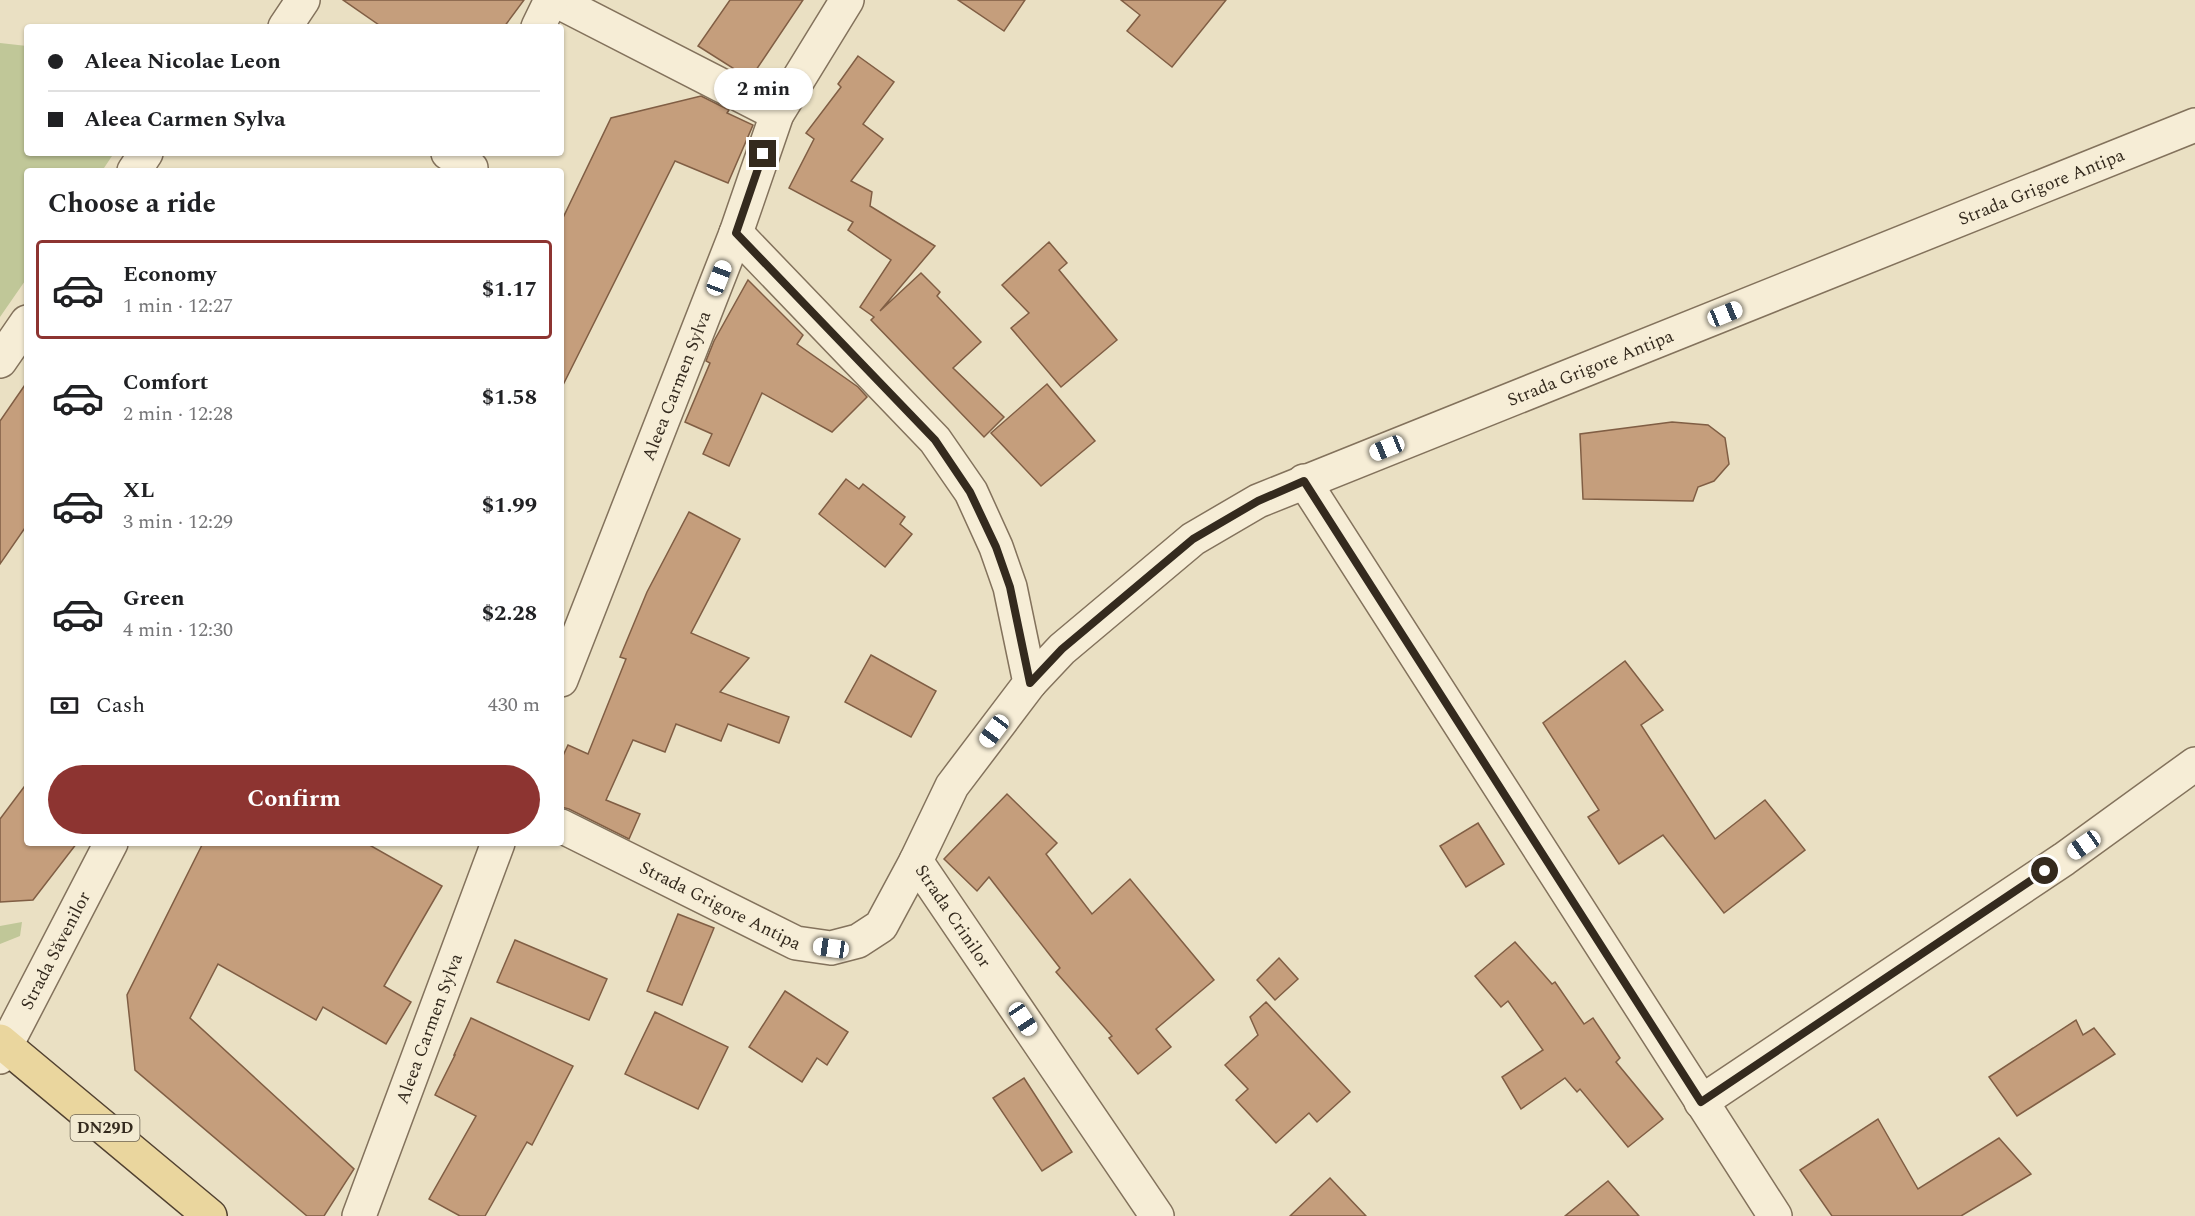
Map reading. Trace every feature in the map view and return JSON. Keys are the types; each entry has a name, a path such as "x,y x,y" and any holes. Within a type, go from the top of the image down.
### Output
{"main road":[{"name":"DN29D","path":"2,1048 210,1216"}],"street":[{"path":"287,24 303,0"},
{"path":"540,24 553,0 777,114"},
{"name":"Aleea Carmen Sylva","path":"564,672 736,233 777,114 847,0"},
{"name":"Strada Grigore Antipa","path":"1030,683 1062,649 1193,539 1258,501 2195,125"},
{"path":"736,233 935,440 970,492 996,547 1010,587 1030,683"},
{"path":"0,361 24,326"},
{"path":"1304,481 1775,1216"},
{"name":"Strada Crinilor","path":"1030,683 952,786 916,861 1157,1216"},
{"path":"1701,1102 2064,859 2195,764"},
{"name":"Strada Grigore Antipa","path":"564,827 796,943 831,948 858,941 881,926 916,861"},
{"name":"Strada Săvenilor","path":"2,1048 109,846"},
{"name":"Aleea Carmen Sylva","path":"359,1216 497,846"}],"green space":[{"path":"0,43 24,46 24,156 112,156 104,168 24,168 24,282 0,317"},
{"path":"22,922 20,936 0,944 0,926"}],"building":[{"path":"343,0 524,0 506,24 378,24"},
{"path":"730,0 803,0 750,79 698,46"},
{"path":"958,0 1025,0 1004,31"},
{"path":"1121,0 1226,0 1172,67 1127,31 1140,15"},
{"path":"858,56 894,82 863,124 883,139 851,181 872,192 870,206 935,246 880,311 921,273 940,292 937,296 981,342 953,368 1004,417 984,437 871,320 874,317 860,307 891,260 848,230 853,222 789,188 814,139 806,133 841,87 838,84"},
{"path":"701,96 729,110 727,113 753,125 728,183 675,161 564,383 564,216 611,118"},
{"path":"1049,242 1067,263 1059,270 1117,340 1061,387 1011,328 1029,313 1002,285"},
{"path":"748,280 803,335 797,344 858,387 867,397 832,432 762,393 729,466 703,454 712,434 685,422 710,363 706,361 714,341"},
{"path":"1047,384 1095,441 1041,486 991,433"},
{"path":"24,386 24,529 0,564 0,421"},
{"path":"1672,422 1708,425 1725,438 1729,464 1714,481 1698,487 1693,501 1583,499 1580,434"},
{"path":"846,479 859,489 863,484 905,517 900,524 912,534 885,567 819,514"},
{"path":"689,512 740,539 691,633 749,658 720,692 789,717 779,743 728,724 721,741 676,724 665,752 633,740 606,800 640,814 629,839 564,808 564,754 568,745 588,754 626,659 620,657 647,592"},
{"path":"871,655 936,691 911,737 845,702"},
{"path":"1625,661 1663,710 1641,725 1715,839 1765,800 1805,850 1724,913 1663,835 1619,864 1588,817 1599,810 1543,723"},
{"path":"24,787 24,846 75,846 33,900 0,902 0,819"},
{"path":"1007,794 1057,843 1046,854 1092,914 1130,879 1214,980 1156,1029 1171,1047 1138,1074 1109,1038 1112,1036 1056,972 1060,968 989,877 977,891 944,859"},
{"path":"1478,823 1504,864 1466,887 1440,846"},
{"path":"202,846 371,846 442,886 384,986 411,1002 386,1044 323,1007 316,1020 218,964 190,1018 354,1169 324,1216 307,1216 135,1070 127,995"},
{"path":"678,914 714,928 682,1005 647,991"},
{"path":"515,940 607,979 589,1020 497,982"},
{"path":"1515,942 1552,984 1555,982 1584,1024 1593,1018 1620,1058 1616,1062 1663,1119 1628,1147 1580,1089 1577,1092 1565,1078 1521,1109 1502,1077 1543,1050 1508,1001 1501,1007 1475,976"},
{"path":"1279,958 1298,979 1275,1000 1257,980"},
{"path":"785,991 848,1032 827,1065 817,1058 802,1082 749,1047"},
{"path":"1266,1002 1350,1092 1317,1122 1309,1113 1276,1143 1236,1100 1248,1089 1225,1065 1258,1035 1250,1017"},
{"path":"655,1012 728,1047 698,1109 625,1074"},
{"path":"471,1018 573,1066 532,1145 527,1142 485,1216 460,1216 429,1199 476,1116 435,1095"},
{"path":"2076,1020 2083,1035 2094,1028 2115,1054 2017,1116 1989,1077"},
{"path":"1024,1078 1072,1152 1042,1171 993,1098"},
{"path":"1878,1119 1918,1189 1999,1138 2031,1174 1961,1216 1832,1216 1800,1170"},
{"path":"1330,1178 1366,1216 1290,1216"},
{"path":"1608,1181 1639,1216 1565,1216"}],"route":[{"path":"763,154 736,233 935,440 970,492 996,547 1010,587 1030,683 1062,649 1193,539 1258,501 1304,481 1701,1102 2045,871"}]}
